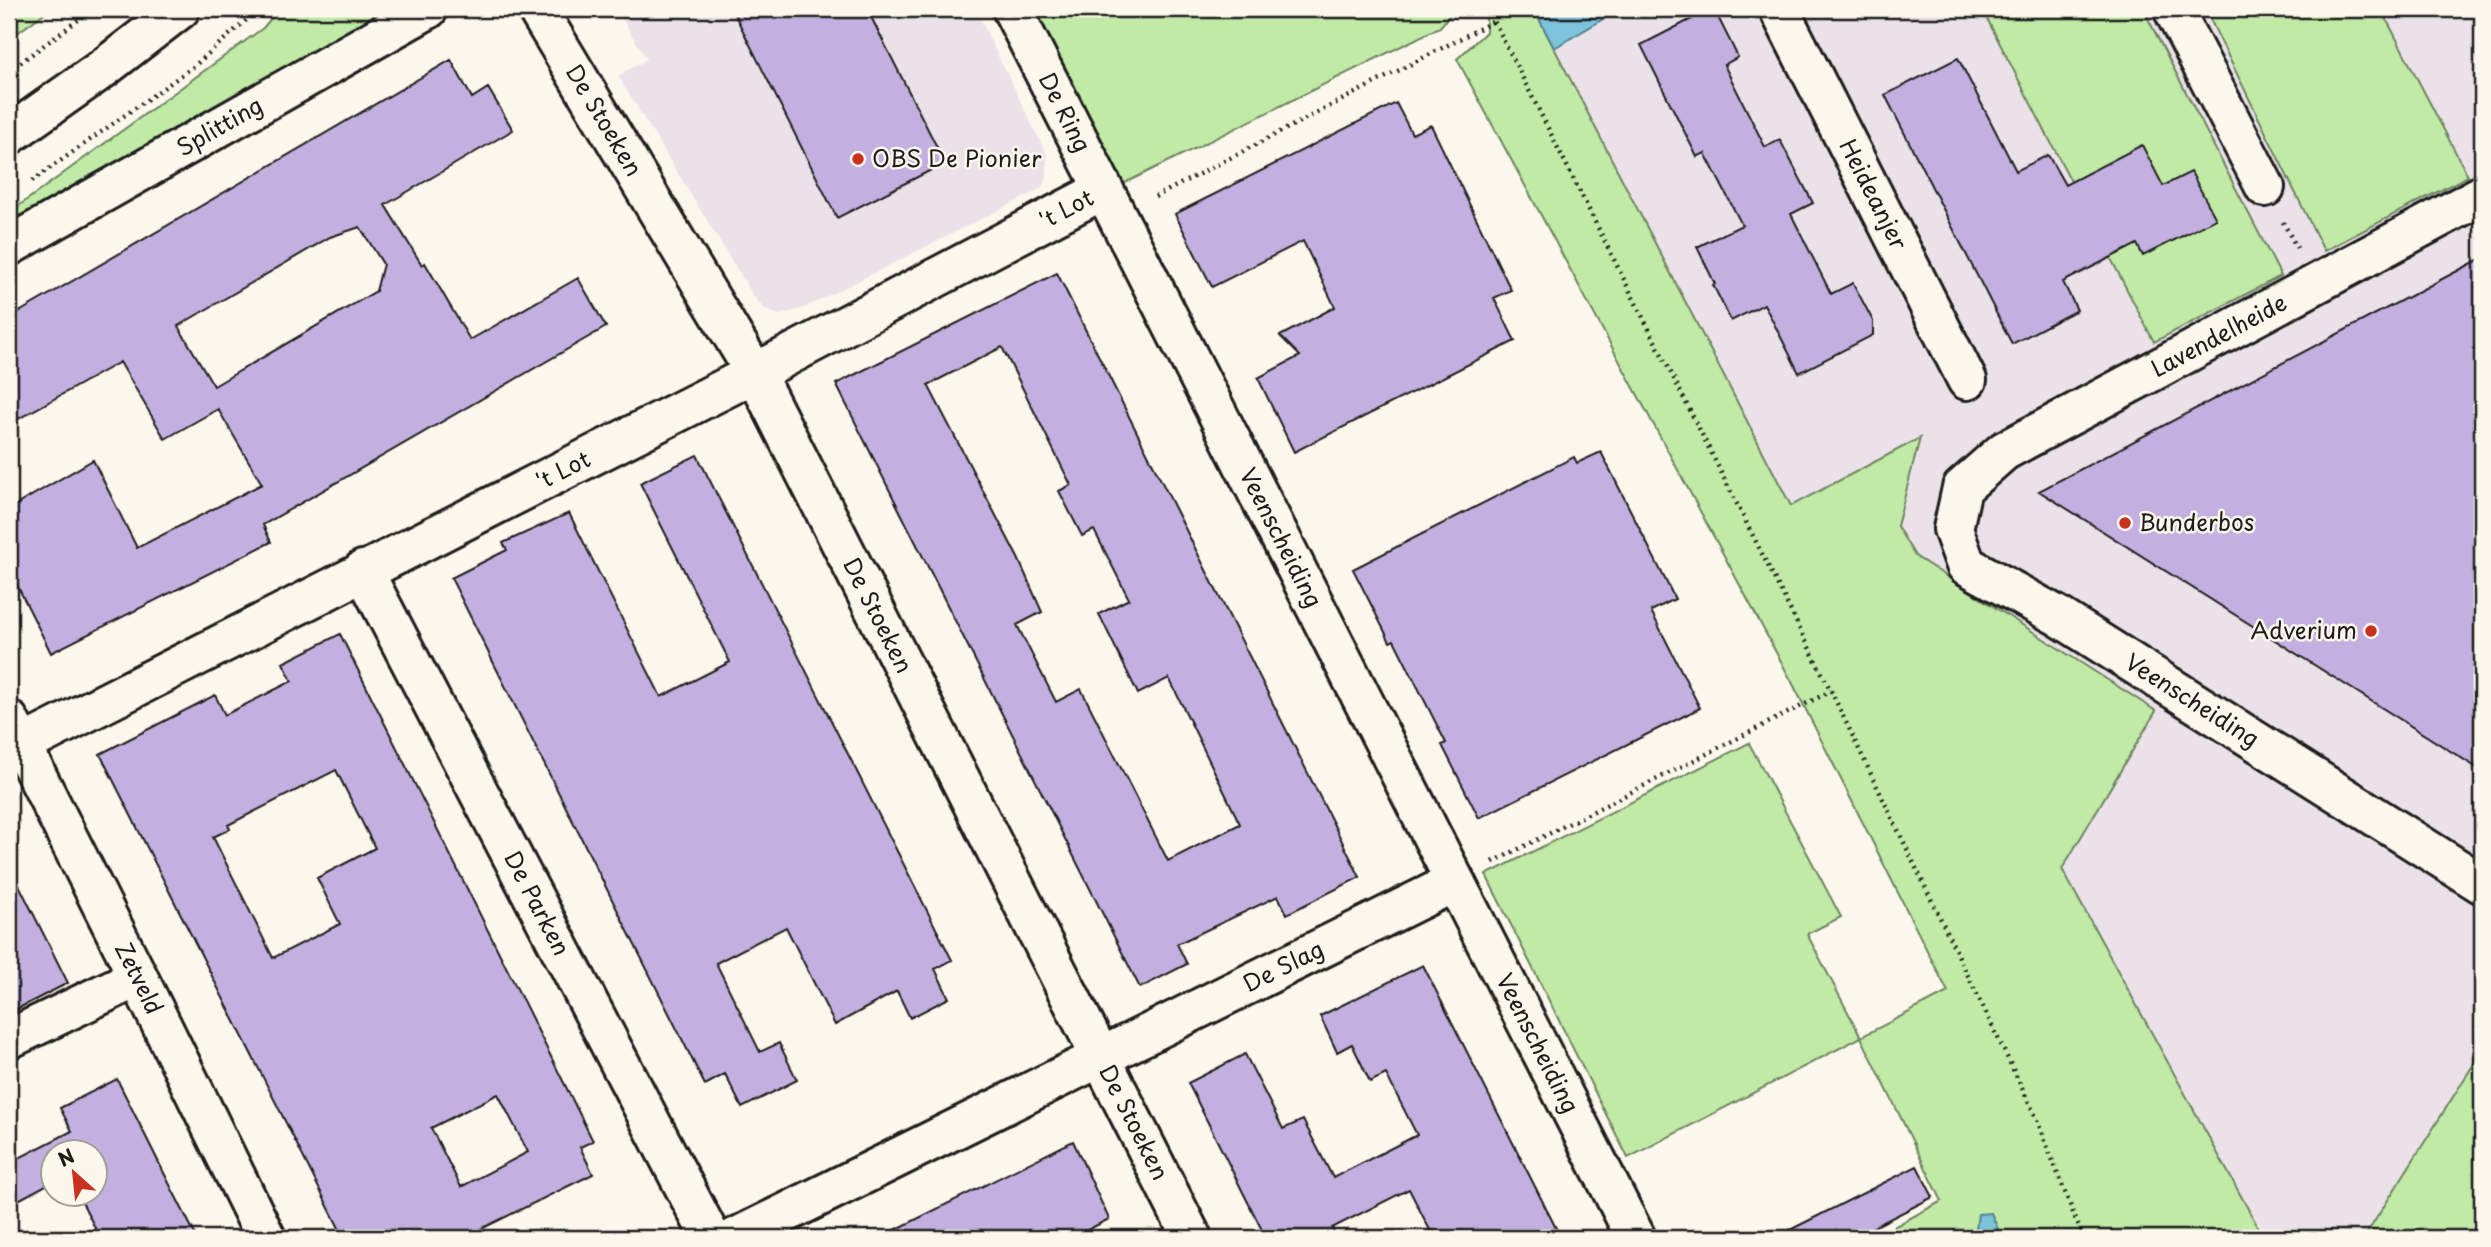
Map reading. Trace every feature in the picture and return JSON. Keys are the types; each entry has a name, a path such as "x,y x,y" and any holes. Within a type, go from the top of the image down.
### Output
{"street":[{"path":"9,135 105,67 180,9"},
{"name":"Splitting","path":"9,246 428,9"},
{"name":"De Stoeken","path":"537,9 755,373 1192,1238"},
{"name":"De Ring","path":"1012,9 1110,203"},
{"name":"Heideanjer","path":"1779,9 1967,380"},
{"path":"2173,9 2265,187"},
{"name":"Lavendelheide","path":"1962,488 2004,452 2482,195"},
{"name":"'t Lot","path":"15,733 363,570 755,373 1110,203"},
{"name":"Veenscheiding","path":"1110,203 1636,1238"},
{"name":"Veenscheiding","path":"1962,488 1953,529 1966,565 2058,616 2482,884"},
{"name":"De Parken","path":"363,570 711,1238"},
{"name":"Zetveld","path":"15,733 266,1238"},
{"name":"De Slag","path":"735,1238 1455,882"},
{"path":"9,1039 138,977"}],"path":[{"path":"9,71 93,9"},
{"path":"30,182 193,67 260,9"},
{"path":"1488,9 1831,691 2035,1115 2083,1238"},
{"path":"1110,203 1494,21"},
{"path":"2265,187 2315,285"},
{"path":"1455,882 1831,691"}],"shaded area":[{"name":"OBS De Pionier","path":"616,9 975,9 1047,155 1047,174 1043,186 804,308 778,315 765,309 756,300 618,76 647,59"},
{"path":"1504,9 2482,9 2482,1238 2276,1238 2013,1016"}],"green space":[{"path":"9,9 50,9 9,39"},
{"path":"279,9 388,9 9,228 9,213 263,28"},
{"path":"1056,9 1455,9 1440,27 1123,184 1039,18"},
{"path":"1486,9 1534,9 1791,506 1920,438 1897,526 1915,556 2156,711 2062,869 2264,1238 1878,1238 1877,1236 1942,1201 1861,1037 1948,992 1792,682 1457,59 1486,32"},
{"path":"1982,9 2143,9 2281,276 2154,342"},
{"path":"2205,9 2381,9 2468,176 2324,251"},
{"path":"1749,743 1841,917 1807,934 1861,1037 1628,1158 1486,875"},
{"path":"2482,1051 2482,1238 2364,1238"}],"water":[{"path":"1534,9 1620,9 1554,48"},
{"path":"1991,1213 2002,1238 1975,1238 1978,1214"}],"building":[{"path":"732,9 867,9 945,163 837,218"},
{"path":"1714,9 1738,57 1724,65 1765,147 1780,140 1813,203 1791,214 1831,294 1853,283 1873,321 1873,335 1799,373 1764,304 1731,321 1713,285 1715,284 1697,247 1742,225 1705,153 1697,157 1641,45"},
{"path":"1958,58 2016,171 2048,155 2065,185 2142,145 2163,186 2191,172 2216,219 2143,256 2137,244 2063,282 2077,310 2012,344 1885,95"},
{"path":"451,60 472,98 488,88 513,130 385,205 422,265 425,263 470,340 578,278 606,327 263,525 271,542 51,653 9,569 9,509 93,460 137,548 262,484 218,409 165,439 120,362 9,424 9,318","holes":["360,227 383,264 376,291 214,386 178,326 330,237"]},
{"path":"1396,103 1412,134 1431,125 1511,290 1494,298 1515,341 1294,452 1258,378 1300,356 1280,336 1335,307 1303,241 1212,287 1175,214"},
{"name":"Adverium","path":"2482,258 2482,771 2039,491"},
{"path":"1057,273 1360,877 1287,914 1278,896 1177,944 1187,964 1140,988 836,384","holes":["1002,347 1071,485 1059,491 1082,536 1094,530 1129,599 1099,614 1138,694 1169,678 1240,824 1168,861 1081,689 1056,702 1017,625 1042,612 1018,558 928,385"]},
{"path":"1601,452 1675,599 1651,611 1700,708 1479,818 1442,745 1446,743 1394,640 1390,642 1353,569 1574,457 1577,463"},
{"path":"697,455 952,960 935,969 949,998 910,1018 897,991 835,1025 786,927 716,963 760,1052 779,1043 797,1080 742,1108 725,1074 705,1085 451,578 507,550 503,543 569,513 661,697 730,662 640,483"},
{"path":"340,634 593,1141 580,1147 593,1174 481,1229 486,1238 344,1238 100,754 215,695 225,715 292,681 283,663","holes":["336,770 375,848 317,878 340,924 273,958 213,837 230,829 228,825","498,1094 528,1152 461,1187 431,1128"]},
{"path":"9,865 68,983 9,1013"},
{"path":"1423,965 1561,1238 1434,1238 1409,1189 1332,1228 1337,1238 1266,1238 1188,1083 1245,1054 1283,1129 1303,1120 1333,1178 1417,1135 1386,1074 1370,1082 1352,1044 1337,1052 1320,1016"},
{"path":"117,1079 197,1238 100,1238 85,1208 108,1208 108,1138 58,1138 72,1131 60,1108"},
{"path":"1073,1141 1109,1219 1072,1238 879,1238"},
{"path":"38,1148 38,1189 9,1205 9,1163"},
{"path":"1917,1166 1933,1197 1852,1238 1774,1238"}],"place":[{"name":"OBS De Pionier","path":"858,159"},
{"name":"Bunderbos","path":"2125,523"},
{"name":"Adverium","path":"2371,631"}]}
